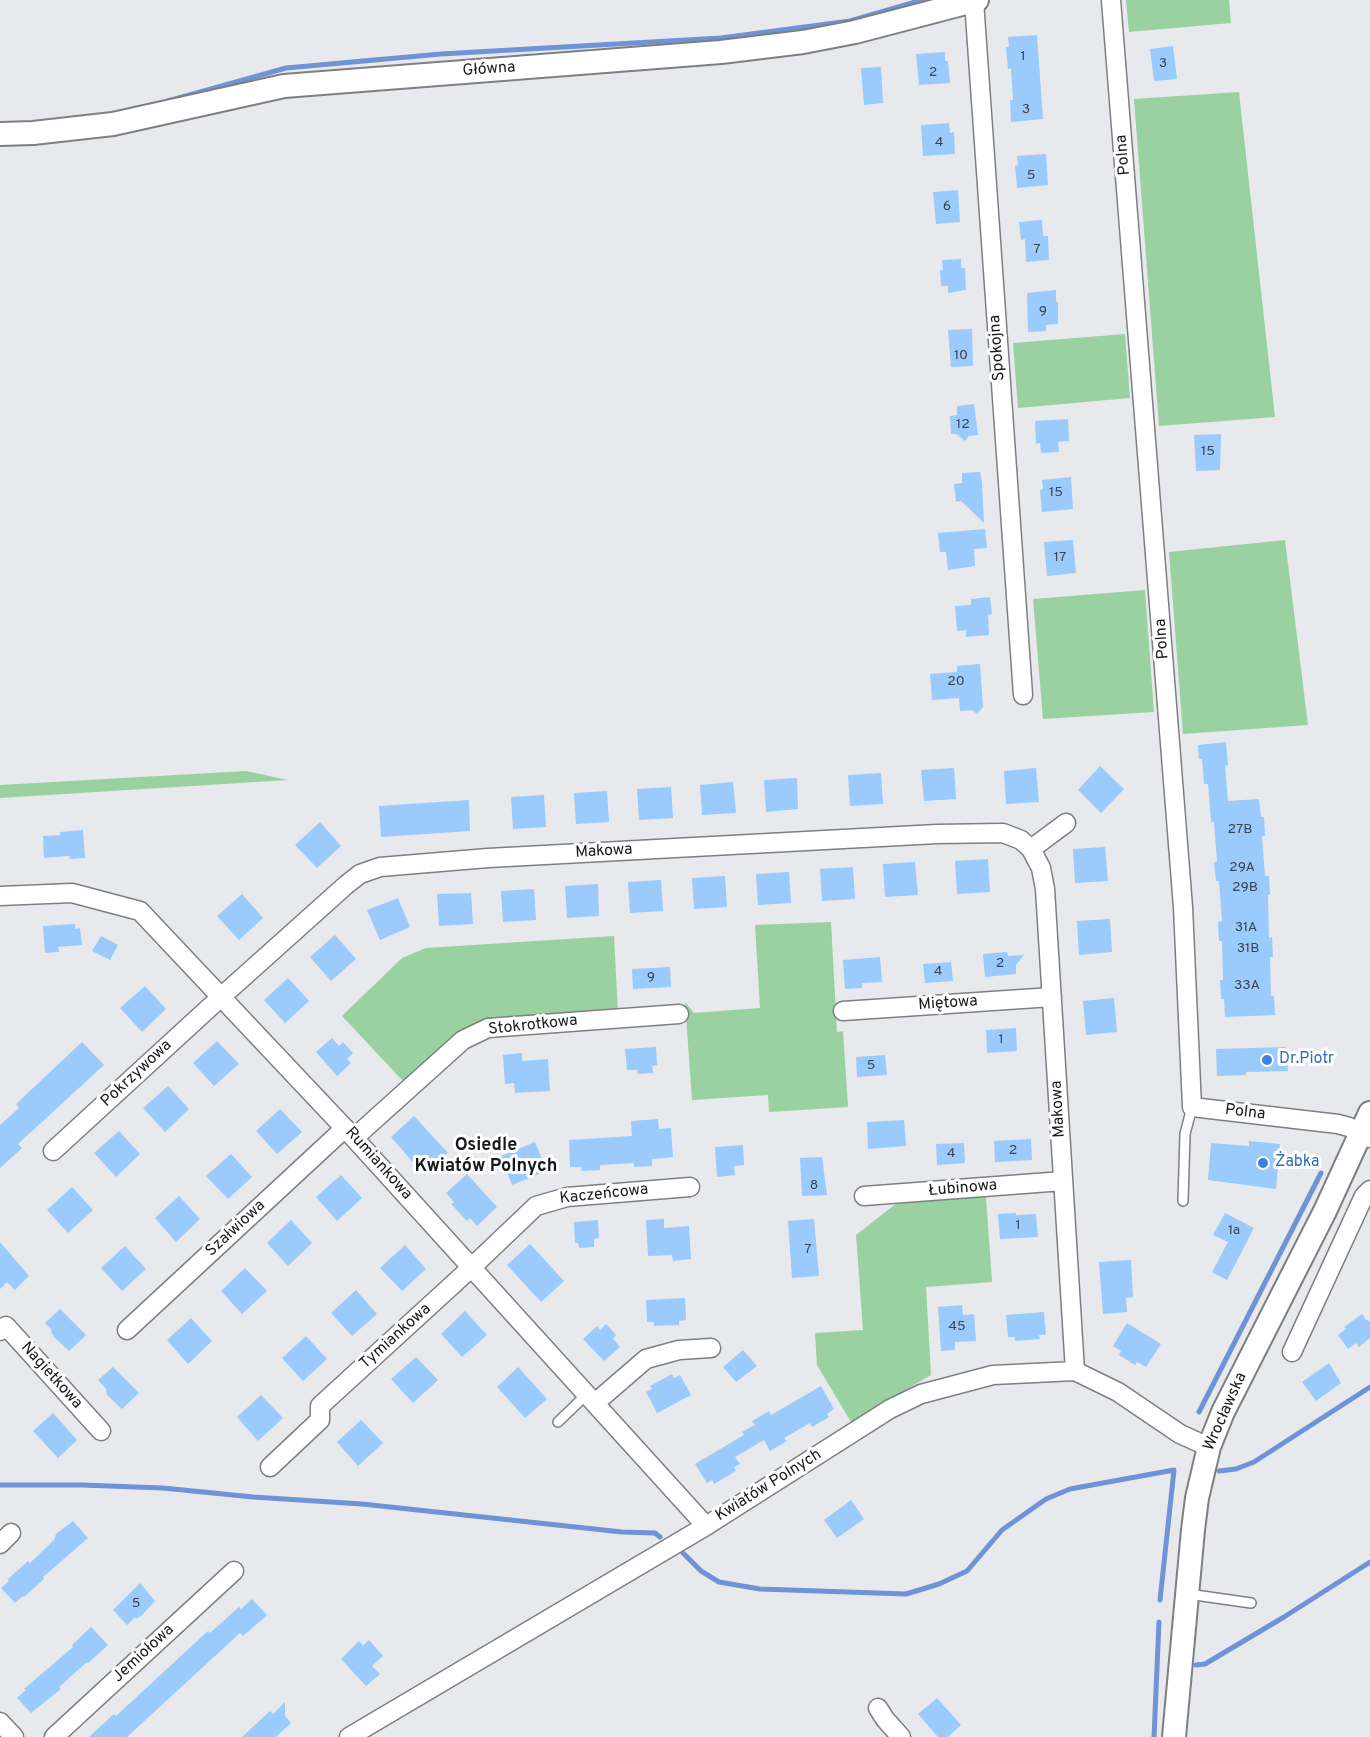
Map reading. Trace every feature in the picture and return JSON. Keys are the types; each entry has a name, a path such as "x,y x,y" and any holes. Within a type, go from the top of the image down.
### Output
{"street":[{"name":"Polna","path":"1111,0 1183,907 1192,1107 1367,1128"},
{"name":"Główna","path":"0,134 33,133 113,124 284,86 720,52 803,42 855,32 975,1"},
{"name":"Spokojna","path":"975,1 1023,696"},
{"path":"1031,849 1066,823"},
{"name":"Makowa","path":"220,997 346,885 360,874 380,867 477,859 937,834 1003,833 1020,840 1031,849 1041,868 1045,889 1075,1371"},
{"name":"Rumiankowa","path":"0,896 72,893 140,911 350,1133 706,1526"},
{"name":"Pokrzywowa","path":"53,1151 220,997"},
{"name":"Miętowa","path":"843,1011 1052,997"},
{"name":"Stokrotkowa","path":"350,1133 463,1040 488,1028 679,1014"},
{"name":"Wrocławska","path":"1174,1737 1197,1498 1209,1447 1223,1412 1367,1128"},
{"name":"Szałwiowa","path":"127,1330 350,1133"},
{"name":"Łubinowa","path":"864,1196 1063,1181"},
{"name":"Kaczeńcowa","path":"472,1267 536,1206 567,1197 690,1187"},
{"path":"1292,1352 1364,1196 1370,1190"},
{"name":"Tymiankowa","path":"270,1467 320,1419 320,1406 472,1267"},
{"name":"Nagietkowa","path":"0,1331 6,1326 101,1431"},
{"path":"591,1399 646,1359 679,1350 711,1348"},
{"name":"Kwiatów Polnych","path":"349,1737 706,1526 890,1409 921,1394 993,1375 1075,1371 1118,1392 1180,1434 1209,1447"},
{"name":"Jemiołowa","path":"54,1737 234,1571"},
{"path":"878,1708 901,1737"},
{"path":"0,1722 14,1737"}],"lane":[{"path":"1183,1201 1185,1134 1192,1107"},
{"path":"558,1422 591,1399"},
{"path":"1186,1594 1251,1603"}],"green space":[{"path":"1126,0 1229,0 1231,23 1129,32"},
{"path":"1239,92 1275,417 1159,426 1134,99"},
{"path":"1125,334 1130,398 1018,408 1013,343"},
{"path":"1285,540 1308,725 1183,734 1169,552"},
{"path":"1145,590 1154,712 1043,719 1033,599"},
{"path":"246,771 288,780 0,798 0,785"},
{"path":"831,922 837,1032 843,1031 848,1107 769,1112 768,1095 692,1100 685,1002 694,1013 760,1008 755,925"},
{"path":"614,936 618,1013 459,1034 403,1081 342,1016 402,958 426,948"},
{"path":"986,1197 992,1282 926,1287 931,1375 851,1422 817,1365 815,1333 863,1330 856,1235 897,1203"}],"building":[{"path":"1037,35 1043,119 1011,122 1010,100 1013,100 1011,69 1008,69 1006,47 1009,47 1008,37"},
{"path":"1173,46 1177,79 1154,81 1150,49"},
{"path":"945,52 950,83 919,85 916,54"},
{"path":"881,67 883,103 864,105 861,68"},
{"path":"949,123 950,133 954,132 955,154 923,156 921,125"},
{"path":"1046,154 1048,185 1017,188 1015,166 1018,165 1017,156"},
{"path":"958,190 960,222 936,224 933,192"},
{"path":"1042,220 1043,236 1048,236 1049,260 1026,262 1025,239 1021,240 1019,222"},
{"path":"961,259 961,268 965,268 966,290 948,293 948,286 941,286 942,260"},
{"path":"1056,290 1058,324 1046,325 1046,331 1028,332 1027,293"},
{"path":"972,329 973,366 951,367 948,330"},
{"path":"974,404 978,435 969,436 965,441 956,434 951,434 950,416 957,415 957,406"},
{"path":"1068,419 1069,441 1058,442 1059,452 1041,453 1040,443 1036,444 1035,421"},
{"path":"1221,434 1220,470 1196,471 1194,435"},
{"path":"980,472 984,523 961,501 956,502 954,484 962,483 962,473"},
{"path":"1071,477 1073,509 1042,512 1040,490 1043,489 1042,480"},
{"path":"985,529 987,548 974,549 975,566 948,570 946,552 940,552 938,533"},
{"path":"1073,540 1076,573 1047,576 1044,542"},
{"path":"990,597 992,614 988,615 989,635 966,637 966,630 957,631 955,606 971,605 971,599"},
{"path":"980,664 983,707 977,714 972,710 960,711 959,698 932,700 930,674 957,672 957,666"},
{"path":"1226,742 1228,765 1225,766 1228,801 1259,799 1261,817 1264,817 1265,836 1262,836 1265,876 1269,876 1269,938 1272,937 1273,957 1270,957 1271,996 1274,996 1275,1015 1225,1017 1224,999 1221,999 1222,941 1219,941 1218,922 1222,921 1219,881 1216,881 1214,862 1217,862 1214,822 1211,822 1208,784 1204,784 1202,759 1199,759 1198,745"},
{"path":"1100,766 1124,789 1101,813 1078,790"},
{"path":"954,768 956,799 924,801 921,770"},
{"path":"1036,768 1039,802 1006,804 1004,771"},
{"path":"881,773 883,804 850,806 848,775"},
{"path":"797,778 798,809 766,812 764,780"},
{"path":"733,782 736,813 702,815 700,785"},
{"path":"671,787 673,818 639,820 637,789"},
{"path":"607,791 609,822 576,824 574,793"},
{"path":"544,795 546,827 513,829 511,797"},
{"path":"469,800 470,831 381,837 379,806"},
{"path":"320,822 341,846 317,868 295,845"},
{"path":"83,830 85,858 70,859 69,856 44,858 43,836"},
{"path":"1105,847 1108,881 1075,883 1073,849"},
{"path":"988,859 990,892 957,894 955,861"},
{"path":"915,862 918,895 885,897 883,864"},
{"path":"853,867 855,899 822,901 820,869"},
{"path":"789,872 791,903 758,905 756,874"},
{"path":"725,876 727,907 694,909 692,878"},
{"path":"661,880 663,911 630,913 628,882"},
{"path":"598,884 599,916 567,918 565,886"},
{"path":"534,889 536,920 503,922 501,891"},
{"path":"471,893 473,924 439,926 437,894"},
{"path":"242,894 263,918 239,940 217,916"},
{"path":"398,898 410,927 380,940 367,910"},
{"path":"1110,919 1112,952 1079,955 1077,921"},
{"path":"75,924 75,929 80,928 82,945 58,947 59,952 45,953 43,926"},
{"path":"335,935 356,959 331,981 310,957"},
{"path":"101,936 118,945 110,960 92,951"},
{"path":"1007,952 1008,956 1024,955 1016,965 1016,974 985,977 983,954"},
{"path":"880,957 882,982 862,983 862,988 845,989 843,960"},
{"path":"951,962 953,981 925,983 923,964"},
{"path":"670,967 671,987 633,989 632,969"},
{"path":"288,978 309,1001 285,1023 264,1000"},
{"path":"145,986 166,1009 142,1032 120,1008"},
{"path":"1114,998 1117,1032 1086,1035 1083,1001"},
{"path":"1016,1028 1017,1051 987,1053 986,1030"},
{"path":"332,1038 339,1046 343,1042 353,1053 347,1059 351,1063 337,1076 316,1052"},
{"path":"217,1041 239,1064 214,1086 193,1063"},
{"path":"82,1042 104,1065 18,1144 22,1148 0,1168 0,1125 19,1108 16,1104"},
{"path":"656,1047 657,1065 652,1066 653,1073 638,1074 637,1070 627,1070 625,1049"},
{"path":"1286,1047 1288,1071 1246,1072 1246,1075 1217,1076 1216,1049"},
{"path":"522,1053 522,1061 548,1059 550,1091 515,1093 514,1083 505,1084 503,1055"},
{"path":"885,1055 887,1075 857,1077 856,1057"},
{"path":"168,1086 189,1109 165,1132 143,1108"},
{"path":"280,1109 302,1132 277,1154 256,1131"},
{"path":"414,1116 448,1153 424,1175 391,1137"},
{"path":"658,1119 659,1129 671,1128 673,1157 652,1159 652,1166 634,1167 634,1163 600,1165 600,1170 582,1171 581,1167 570,1167 569,1140 632,1136 631,1121"},
{"path":"904,1120 906,1146 868,1149 867,1122"},
{"path":"119,1131 140,1154 116,1177 94,1153"},
{"path":"1031,1139 1032,1160 995,1162 994,1141"},
{"path":"1249,1141 1280,1144 1276,1189 1208,1180 1211,1143 1249,1146"},
{"path":"535,1142 547,1171 512,1185 501,1156"},
{"path":"964,1143 965,1163 937,1165 936,1144"},
{"path":"743,1145 744,1165 734,1166 735,1175 717,1177 715,1147"},
{"path":"231,1154 252,1177 228,1199 206,1176"},
{"path":"822,1157 827,1195 802,1196 800,1158"},
{"path":"467,1174 497,1207 477,1226 470,1218 467,1221 451,1204 454,1202 446,1193"},
{"path":"341,1175 362,1198 337,1221 316,1197"},
{"path":"72,1187 93,1210 68,1233 47,1210"},
{"path":"179,1196 200,1219 176,1242 155,1218"},
{"path":"1016,1213 1016,1215 1036,1214 1038,1237 1000,1239 998,1214"},
{"path":"1225,1213 1254,1228 1227,1280 1212,1272 1228,1242 1213,1235"},
{"path":"664,1219 664,1228 689,1226 691,1259 673,1261 672,1255 648,1256 646,1220"},
{"path":"814,1219 819,1276 792,1278 788,1221"},
{"path":"291,1220 312,1243 288,1266 267,1243"},
{"path":"598,1220 599,1238 594,1239 594,1247 579,1248 578,1243 575,1243 574,1222"},
{"path":"0,1242 29,1276 15,1290 7,1282 0,1289"},
{"path":"530,1244 564,1281 541,1302 507,1265"},
{"path":"405,1245 426,1269 402,1291 380,1268"},
{"path":"125,1246 146,1269 122,1291 101,1268"},
{"path":"1131,1260 1133,1297 1126,1298 1127,1312 1103,1314 1099,1262"},
{"path":"245,1268 267,1291 242,1314 221,1291"},
{"path":"356,1290 377,1314 352,1336 331,1313"},
{"path":"685,1298 686,1320 679,1321 679,1325 654,1326 654,1322 647,1322 646,1300"},
{"path":"962,1305 963,1315 974,1314 976,1341 955,1342 955,1350 941,1351 938,1307"},
{"path":"60,1309 86,1335 69,1351 54,1337 52,1330 45,1323"},
{"path":"465,1311 487,1335 462,1357 441,1334"},
{"path":"1044,1312 1046,1335 1039,1335 1040,1339 1015,1341 1015,1337 1008,1337 1006,1315"},
{"path":"1362,1314 1366,1320 1370,1321 1370,1338 1359,1347 1356,1343 1348,1349 1338,1335 1346,1329 1344,1327"},
{"path":"191,1318 212,1341 188,1364 167,1340"},
{"path":"1127,1323 1161,1344 1146,1367 1137,1362 1135,1365 1119,1355 1121,1351 1113,1346"},
{"path":"606,1324 616,1335 613,1339 620,1347 604,1361 583,1339 597,1326 600,1330"},
{"path":"306,1336 327,1359 303,1381 282,1358"},
{"path":"743,1350 757,1366 736,1382 723,1367"},
{"path":"416,1357 438,1380 413,1403 391,1379"},
{"path":"1329,1363 1341,1383 1316,1401 1302,1382"},
{"path":"113,1367 139,1393 122,1409 107,1395 106,1389 98,1380"},
{"path":"518,1367 547,1399 525,1418 497,1387"},
{"path":"672,1374 674,1378 680,1375 691,1395 657,1413 646,1392 652,1389 650,1386"},
{"path":"821,1386 834,1409 827,1414 829,1417 812,1427 810,1423 784,1438 787,1441 770,1451 764,1440 735,1457 740,1464 734,1467 736,1471 714,1484 712,1480 707,1483 695,1464 744,1435 742,1432 755,1425 752,1421 769,1411 771,1415"},
{"path":"261,1395 283,1418 258,1441 237,1417"},
{"path":"53,1413 77,1440 58,1458 33,1431"},
{"path":"361,1420 383,1443 358,1466 337,1442"},
{"path":"851,1500 864,1519 837,1538 824,1520"},
{"path":"73,1521 88,1538 15,1603 1,1588 9,1581 8,1579 28,1561 30,1563 54,1540 56,1534"},
{"path":"140,1583 155,1601 141,1616 136,1619 135,1617 127,1625 113,1610"},
{"path":"252,1599 267,1615 243,1636 240,1633 127,1737 89,1737 114,1714 116,1716 208,1631 210,1633 239,1607 241,1609"},
{"path":"91,1627 108,1645 59,1687 61,1689 31,1713 17,1698 26,1690 24,1689 73,1647 72,1645"},
{"path":"369,1640 383,1656 372,1666 380,1674 366,1686 341,1659 359,1641 363,1646"},
{"path":"937,1698 961,1725 948,1737 938,1737 918,1714"},
{"path":"285,1702 285,1716 291,1723 276,1737 242,1737 270,1711 273,1714"}],"waterway":[{"path":"168,101 286,68 441,54 721,38 850,21 922,0"},
{"path":"1199,1412 1321,1173"},
{"path":"1219,1471 1236,1469 1254,1462 1370,1387"},
{"path":"683,1553 701,1571 719,1582 760,1589 906,1594 939,1584 967,1571 1002,1530 1046,1499 1070,1489 1174,1470 1160,1600"},
{"path":"0,1485 163,1488 362,1504 622,1532 655,1533 660,1537"},
{"path":"1196,1665 1205,1664 1370,1562"},
{"path":"1154,1737 1159,1622"}],"place":[{"name":"Dr.Piotr","path":"1267,1060"},
{"name":"Żabka","path":"1263,1163"}],"district":[{"name":"Osiedle Kwiatów Polnych","path":"486,1156"}]}
